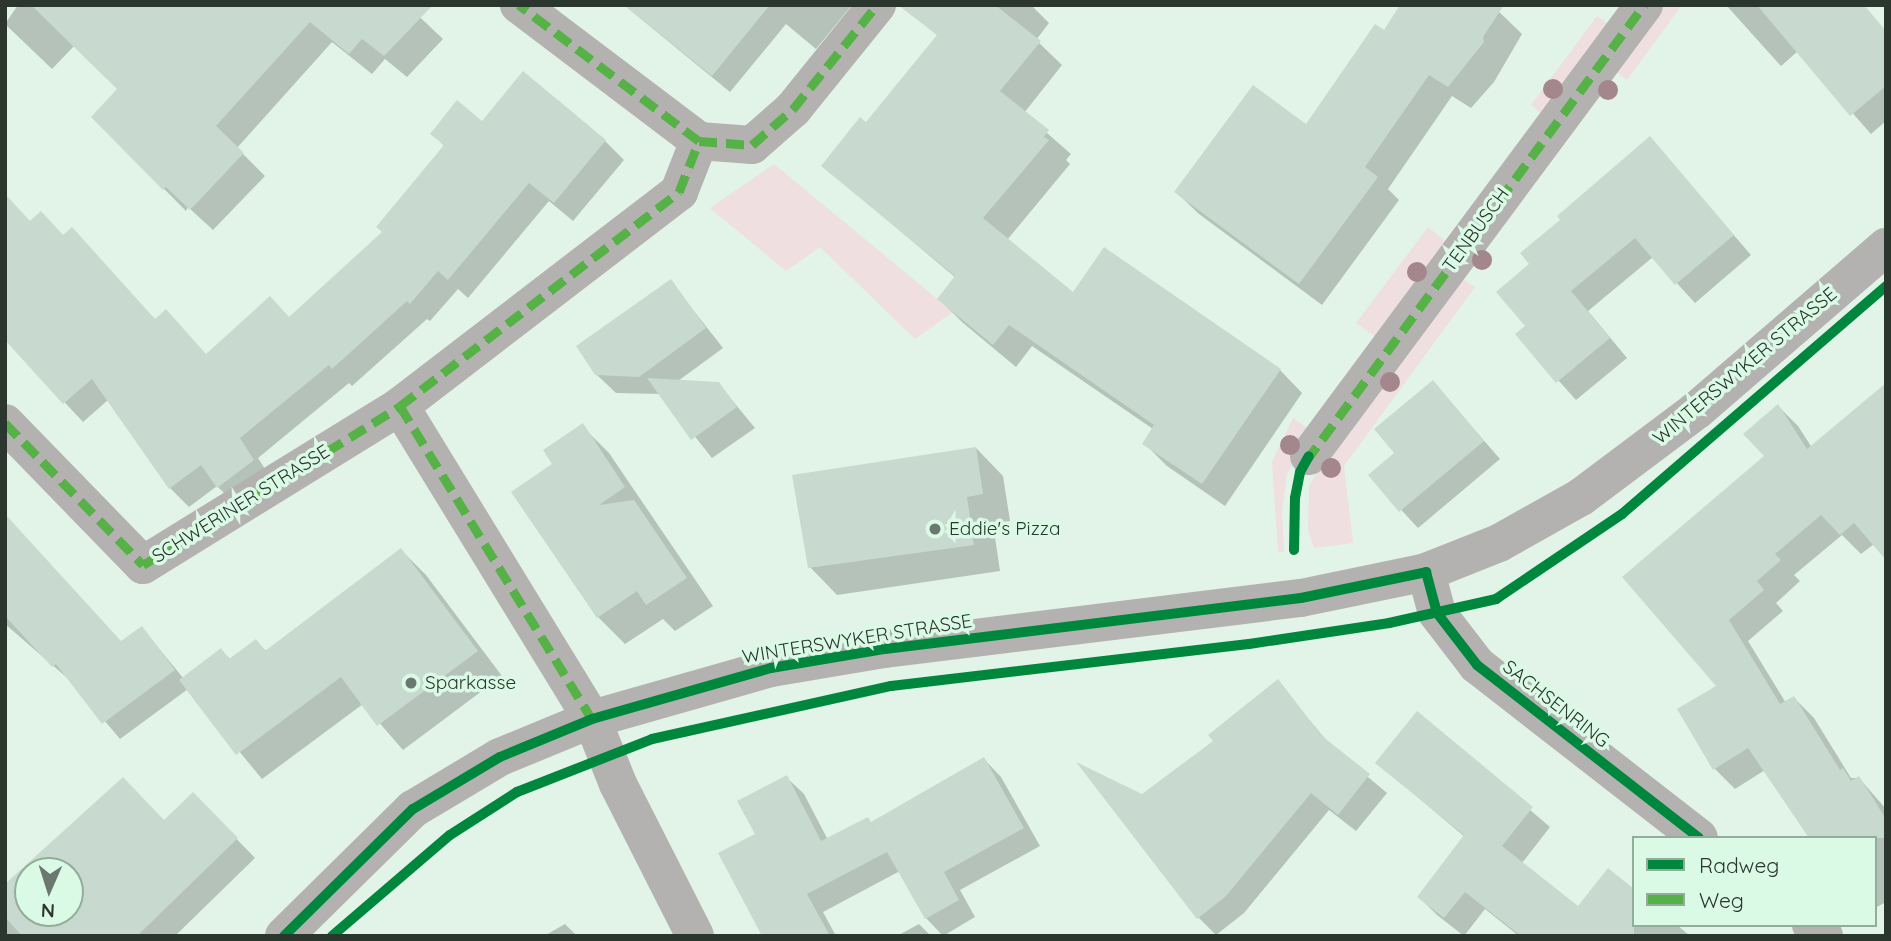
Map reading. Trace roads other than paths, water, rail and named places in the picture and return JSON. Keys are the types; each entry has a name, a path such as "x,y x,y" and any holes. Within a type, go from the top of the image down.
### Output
{"street":[{"path":"519,5 699,141 752,145 793,109 877,5"},
{"name":"TENBUSCH","path":"1310,456 1644,5"},
{"name":"SCHWERINER STRASSE","path":"5,423 143,565 400,406 679,192 699,141"},
{"name":"WINTERSWYKER STRASSE","path":"284,936 413,809 500,757 592,719 771,668 885,649 1301,598 1426,572 1499,543 1581,496 1698,410 1886,247"},
{"path":"400,406 592,719 618,784 695,936"},
{"name":"SACHSENRING","path":"1426,572 1437,613 1478,665 1696,836"}],"place":[{"name":"Eddie's Pizza","path":"935,529"},
{"name":"Sparkasse","path":"411,683"}]}
